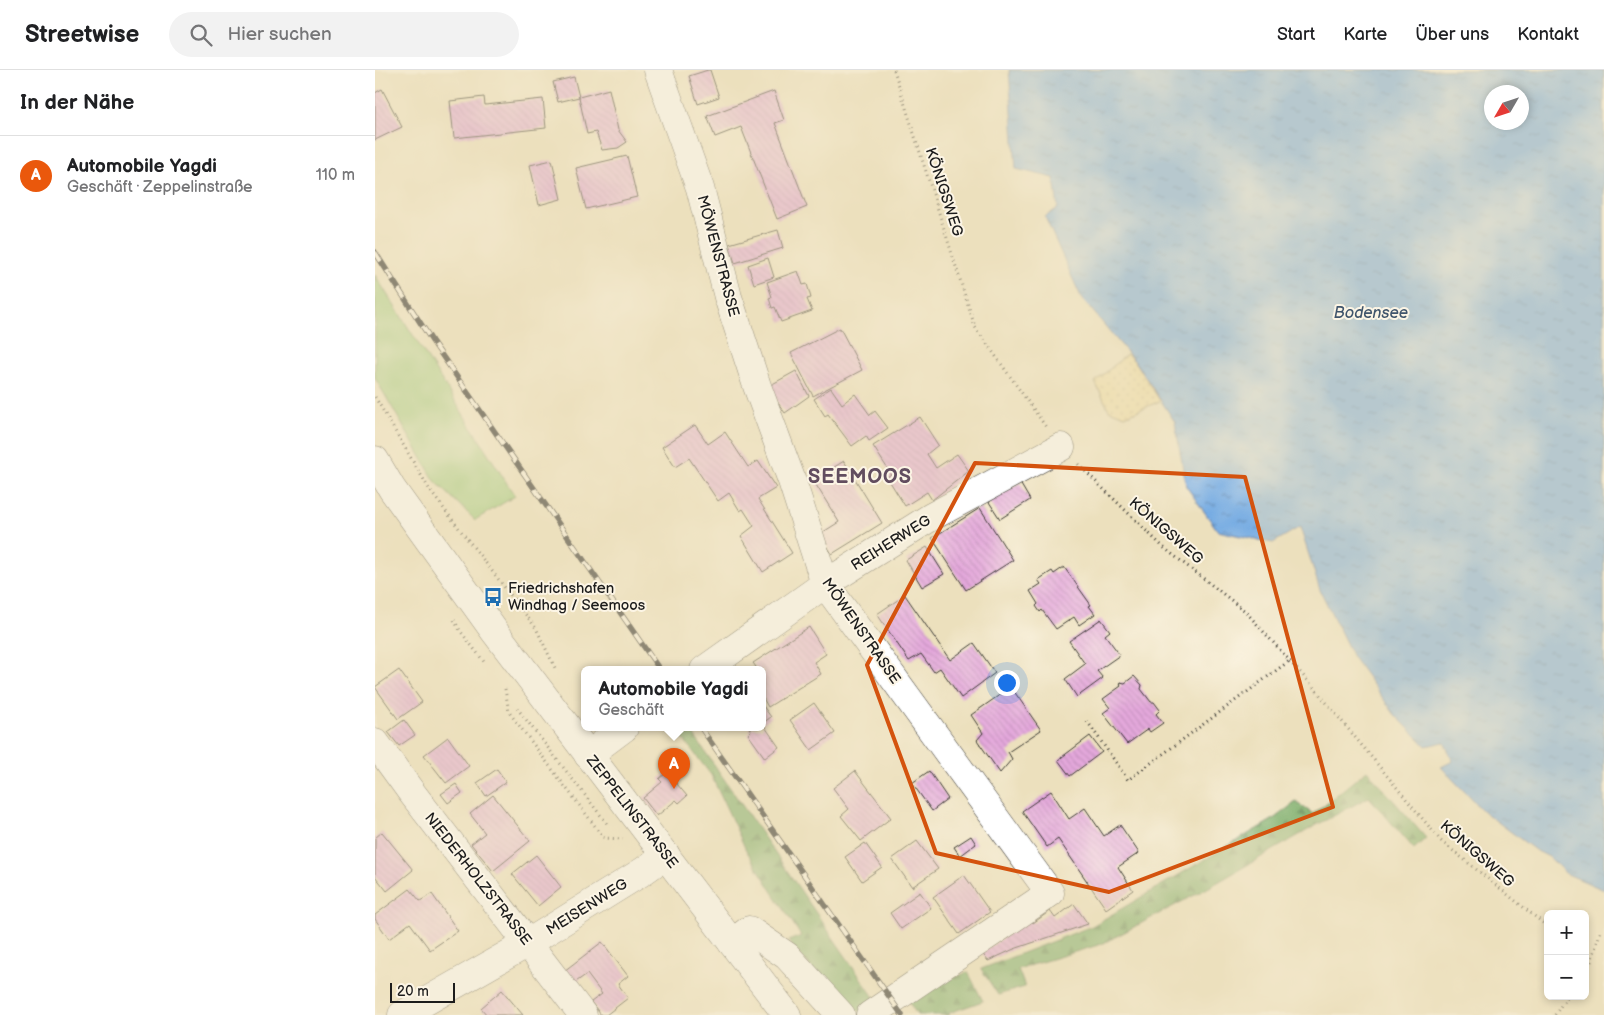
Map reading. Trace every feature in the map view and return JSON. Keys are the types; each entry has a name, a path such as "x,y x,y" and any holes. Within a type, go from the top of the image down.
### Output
{"street":[{"name":"MÖWENSTRASSE","path":"658,70 700,188 728,297 757,386 792,481 825,584 1050,893 870,1015"},
{"name":"REIHERWEG","path":"710,666 825,584 931,517 1061,447"},
{"name":"ZEPPELINSTRASSE","path":"375,460 392,488 495,632 588,755 665,855 741,936 787,1015"},
{"path":"588,755 620,731"},
{"name":"NIEDERHOLZSTRASSE","path":"375,742 583,1015"},
{"name":"MEISENWEG","path":"402,1015 528,943 642,872 665,855"},
{"path":"741,936 787,956 841,1015"}],"path":[{"name":"KÖNIGSWEG","path":"894,70 975,327 1061,447 1163,547 1245,611 1316,690 1441,842 1544,924"},
{"path":"375,397 431,492 536,628 557,672"},
{"path":"1087,721 1128,780 1289,661"},
{"path":"505,689 509,712 604,838 624,839"},
{"path":"509,712 521,705"},
{"path":"517,708 607,823"},
{"path":"1589,965 1601,930"},
{"path":"1555,1015 1564,1000"}],"highlighted area":[{"path":"975,463 1245,477 1333,807 1109,892 936,853 867,665"}],"green space":[{"path":"375,275 515,496 475,520 435,481 375,378"},
{"path":"677,731 691,731 880,1006 862,1012 843,1005 788,941 801,936 746,850 711,775"},
{"path":"1367,770 1426,838 1414,849 1369,797 1206,889 1102,944 1018,969 1025,987 998,995 981,969 1092,926 1272,820 1296,802 1313,814"},
{"path":"968,972 983,1001 949,1013 950,1015 917,1015 905,996"}],"sand":[{"path":"1127,354 1137,364 1160,401 1125,416 1109,410 1095,382"}],"water":[{"name":"Bodensee","path":"1009,70 1604,70 1604,890 1565,873 1549,857 1535,850 1483,811 1441,767 1453,761 1444,742 1426,746 1395,715 1353,657 1320,590 1300,527 1273,543 1218,531 1186,486 1175,422 1137,364 1081,297 1045,217 1058,208 1054,178 1016,169"}],"building":[{"path":"710,70 719,97 698,104 689,76"},
{"path":"574,77 579,97 558,102 553,82"},
{"path":"382,89 402,127 375,140 375,93"},
{"path":"609,89 618,130 627,142 618,148 602,150 596,132 587,134 579,97"},
{"path":"774,91 784,120 775,123 807,207 777,219 741,127 715,137 707,116"},
{"path":"484,97 485,105 543,99 546,128 454,138 450,101"},
{"path":"627,156 637,197 586,209 576,168"},
{"path":"552,160 561,199 539,205 530,165"},
{"path":"778,230 783,248 735,263 729,244"},
{"path":"768,258 774,277 754,284 748,265"},
{"path":"798,271 803,285 807,284 811,298 807,299 812,311 781,322 775,307 772,308 769,298 772,297 767,282"},
{"path":"840,328 862,370 813,396 791,353"},
{"path":"796,371 809,396 785,413 767,387"},
{"path":"831,388 842,404 855,394 870,415 875,411 888,428 869,441 866,436 852,446 828,414 825,416 814,399"},
{"path":"920,417 938,445 927,454 936,468 957,454 969,471 932,500 927,492 905,506 887,477 891,474 873,446"},
{"path":"695,425 708,444 725,432 748,467 758,461 776,488 758,499 792,553 763,572 741,536 754,526 743,509 740,511 729,493 718,501 689,458 675,467 662,447"},
{"path":"844,461 882,523 832,554 820,534 839,522 813,480"},
{"path":"1020,483 1030,500 1000,519 989,502"},
{"path":"980,508 1013,560 966,590 932,538"},
{"path":"927,547 944,574 922,587 906,560"},
{"path":"1064,567 1091,605 1089,606 1095,614 1079,625 1074,617 1056,629 1042,610 1040,612 1036,606 1038,604 1030,591 1041,584 1038,580 1052,571 1054,574"},
{"path":"905,595 950,660 974,643 995,673 961,698 940,668 934,672 921,654 909,661 877,614"},
{"path":"1101,619 1110,631 1105,635 1120,655 1097,671 1103,678 1077,697 1065,679 1085,664 1069,641"},
{"path":"809,627 826,654 814,662 821,674 768,707 766,703 766,666 755,666 753,663"},
{"path":"399,670 422,702 398,719 375,687"},
{"path":"1134,676 1142,685 1141,689 1160,710 1156,714 1163,723 1150,732 1148,729 1127,744 1103,713 1110,708 1103,699 1121,686 1120,682 1125,683"},
{"path":"1011,687 1041,730 1008,752 1012,759 1000,773 977,740 983,733 971,715"},
{"path":"814,703 835,733 811,750 790,720"},
{"path":"766,710 771,717 766,721"},
{"path":"404,720 415,735 399,746 388,732"},
{"path":"766,728 779,747 765,758 748,734 751,731 766,731"},
{"path":"1090,736 1102,752 1070,776 1058,760"},
{"path":"448,737 469,766 446,783 424,755"},
{"path":"497,769 506,782 486,796 477,783"},
{"path":"855,771 891,818 861,841 841,816 849,809 833,788"},
{"path":"929,771 948,799 932,811 912,783"},
{"path":"667,772 687,796 679,803 676,800 657,816 643,798 662,782 659,779"},
{"path":"456,784 462,793 448,803 441,794"},
{"path":"1051,791 1069,819 1085,808 1104,836 1120,825 1139,853 1118,867 1133,890 1106,909 1058,839 1047,847 1022,811"},
{"path":"493,795 530,841 493,871 471,844 485,833 470,814"},
{"path":"382,832 413,870 387,891 375,876 375,838"},
{"path":"971,836 976,844 960,856 954,847"},
{"path":"917,841 938,869 912,887 892,859"},
{"path":"865,843 882,867 862,881 845,857"},
{"path":"536,855 561,887 538,906 512,874"},
{"path":"964,875 990,912 959,934 933,897"},
{"path":"410,889 420,901 432,894 458,931 430,950 410,923 389,939 375,919 375,915"},
{"path":"920,892 931,908 901,929 890,913"},
{"path":"1074,904 1088,924 1014,949 988,961 982,953 1030,918 1033,923 1050,911 1055,918"},
{"path":"602,942 628,976 618,984 628,998 606,1015 601,1015 591,1002 602,994 587,974 573,984 564,971"},
{"path":"502,990 523,1015 487,1015 481,1008"}],"railway":[{"path":"375,252 432,341 657,666"},
{"path":"703,731 902,1015"}],"place":[{"name":"Friedrichshafen Windhag / Seemoos","path":"493,597"},
{"name":"Automobile Yagdi","path":"674,789"}],"district":[{"name":"SEEMOOS","path":"860,477"}]}
